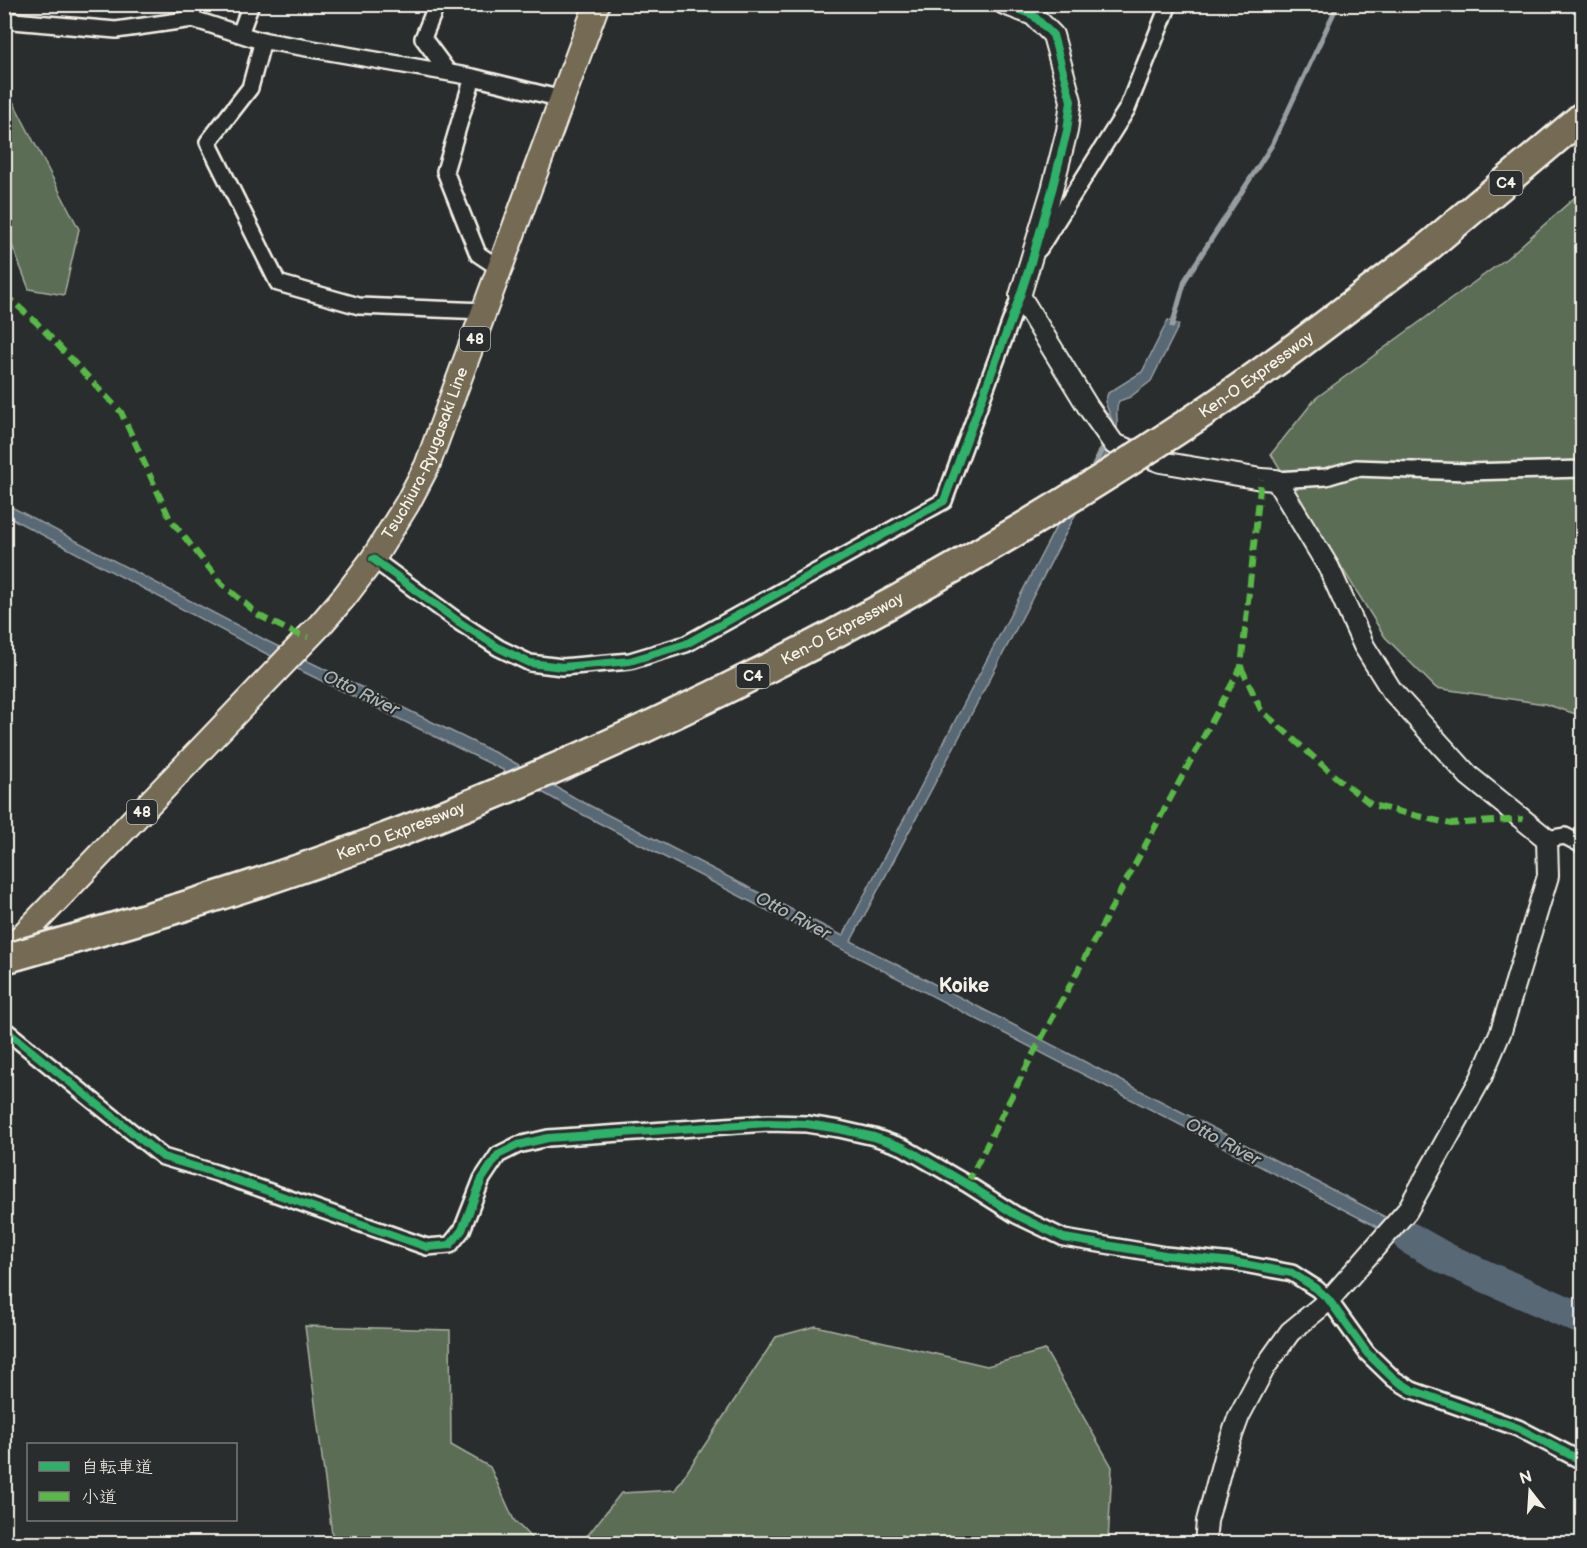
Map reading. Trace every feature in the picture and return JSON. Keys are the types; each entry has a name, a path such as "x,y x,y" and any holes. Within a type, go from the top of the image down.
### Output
{"highway":[{"name":"Ken-O Expressway","path":"4,957 228,893 357,848 503,790 644,729 738,683 927,583 1106,476 1235,390 1428,247 1582,117"}],"main road":[{"name":"Tsuchiura-Ryugasaki Line","path":"4,957 301,645 345,596 373,559 427,466 597,4"}],"street":[{"path":"240,34 251,4"},
{"path":"437,4 423,38 448,72"},
{"path":"373,559 459,622 499,648 530,663 562,667 630,661 686,644 944,501 1032,259 1067,131 1071,101 1053,35 1033,15 1004,4"},
{"path":"1032,259 1127,109 1169,4"},
{"path":"13,21 116,30 193,19 263,40 448,72 562,99"},
{"path":"263,40 250,88 208,142 278,283 359,306 485,311"},
{"path":"472,77 445,171 478,254 499,268"},
{"path":"1020,296 1088,407 1114,444 1161,462 1276,480 1326,477 1356,468 1467,472 1582,469"},
{"path":"1276,480 1329,568 1365,646 1392,691 1469,776 1547,839 1565,836 1582,845"},
{"path":"1205,1544 1207,1521 1224,1457 1239,1416 1265,1367 1290,1332 1329,1300 1407,1211 1481,1078 1501,1031 1548,876 1547,839"},
{"path":"4,1029 164,1157 427,1247 450,1245 462,1230 482,1179 498,1155 518,1145 548,1138 768,1123 807,1124 851,1131 903,1147 1016,1215 1064,1238 1165,1255 1233,1262 1292,1273 1317,1289 1329,1300 1367,1353 1394,1379 1412,1390 1518,1428 1582,1461"}],"green space":[{"path":"4,84 79,229 64,295 29,289 5,227"},
{"path":"1582,191 1582,716 1545,704 1436,688 1385,637 1271,454 1316,398 1507,258"},
{"path":"305,1326 450,1330 451,1445 490,1467 514,1520 536,1543 321,1543 333,1542"},
{"path":"816,1326 987,1366 1045,1350 1112,1467 1108,1543 910,1544 902,1535 879,1544 573,1543 588,1535 621,1493 675,1490 776,1337"}],"water":[{"path":"1168,320 1179,325 1151,381 1130,397 1119,401 1117,432 1105,402 1108,393 1142,372"},
{"path":"1116,435 851,941 1387,1218 1448,1254 1442,1264 1381,1229 572,809 503,770 263,652 5,515 4,503 269,642 510,760 577,799 843,936 1059,521"}],"waterway":[{"path":"1172,326 1185,280 1272,145 1338,4"},
{"path":"1090,473 1106,441"},
{"name":"Otto River","path":"1409,1238 1446,1259 1582,1319"}],"marked path":[{"path":"4,21 13,21"},
{"path":"4,294 36,322 121,412 170,519 222,584 260,616 294,633 308,637"},
{"path":"967,1184 1032,1056 1241,667 1261,479"},
{"path":"1241,667 1261,710 1337,778 1372,805 1451,824 1523,819"}],"cycle path":[{"path":"373,559 459,622 499,648 530,663 562,667 630,661 686,644 944,501 1032,259 1067,131 1071,101 1053,35 1033,15 1004,4"},
{"path":"4,1029 163,1157 216,1173 427,1247 450,1245 462,1230 482,1179 498,1155 518,1145 548,1138 768,1123 807,1124 874,1137 903,1147 1016,1215 1064,1238 1165,1255 1233,1262 1292,1273 1317,1289 1329,1300 1367,1353 1394,1379 1412,1390 1518,1428 1582,1461"}],"district":[{"name":"Koike","path":"964,986"}]}
